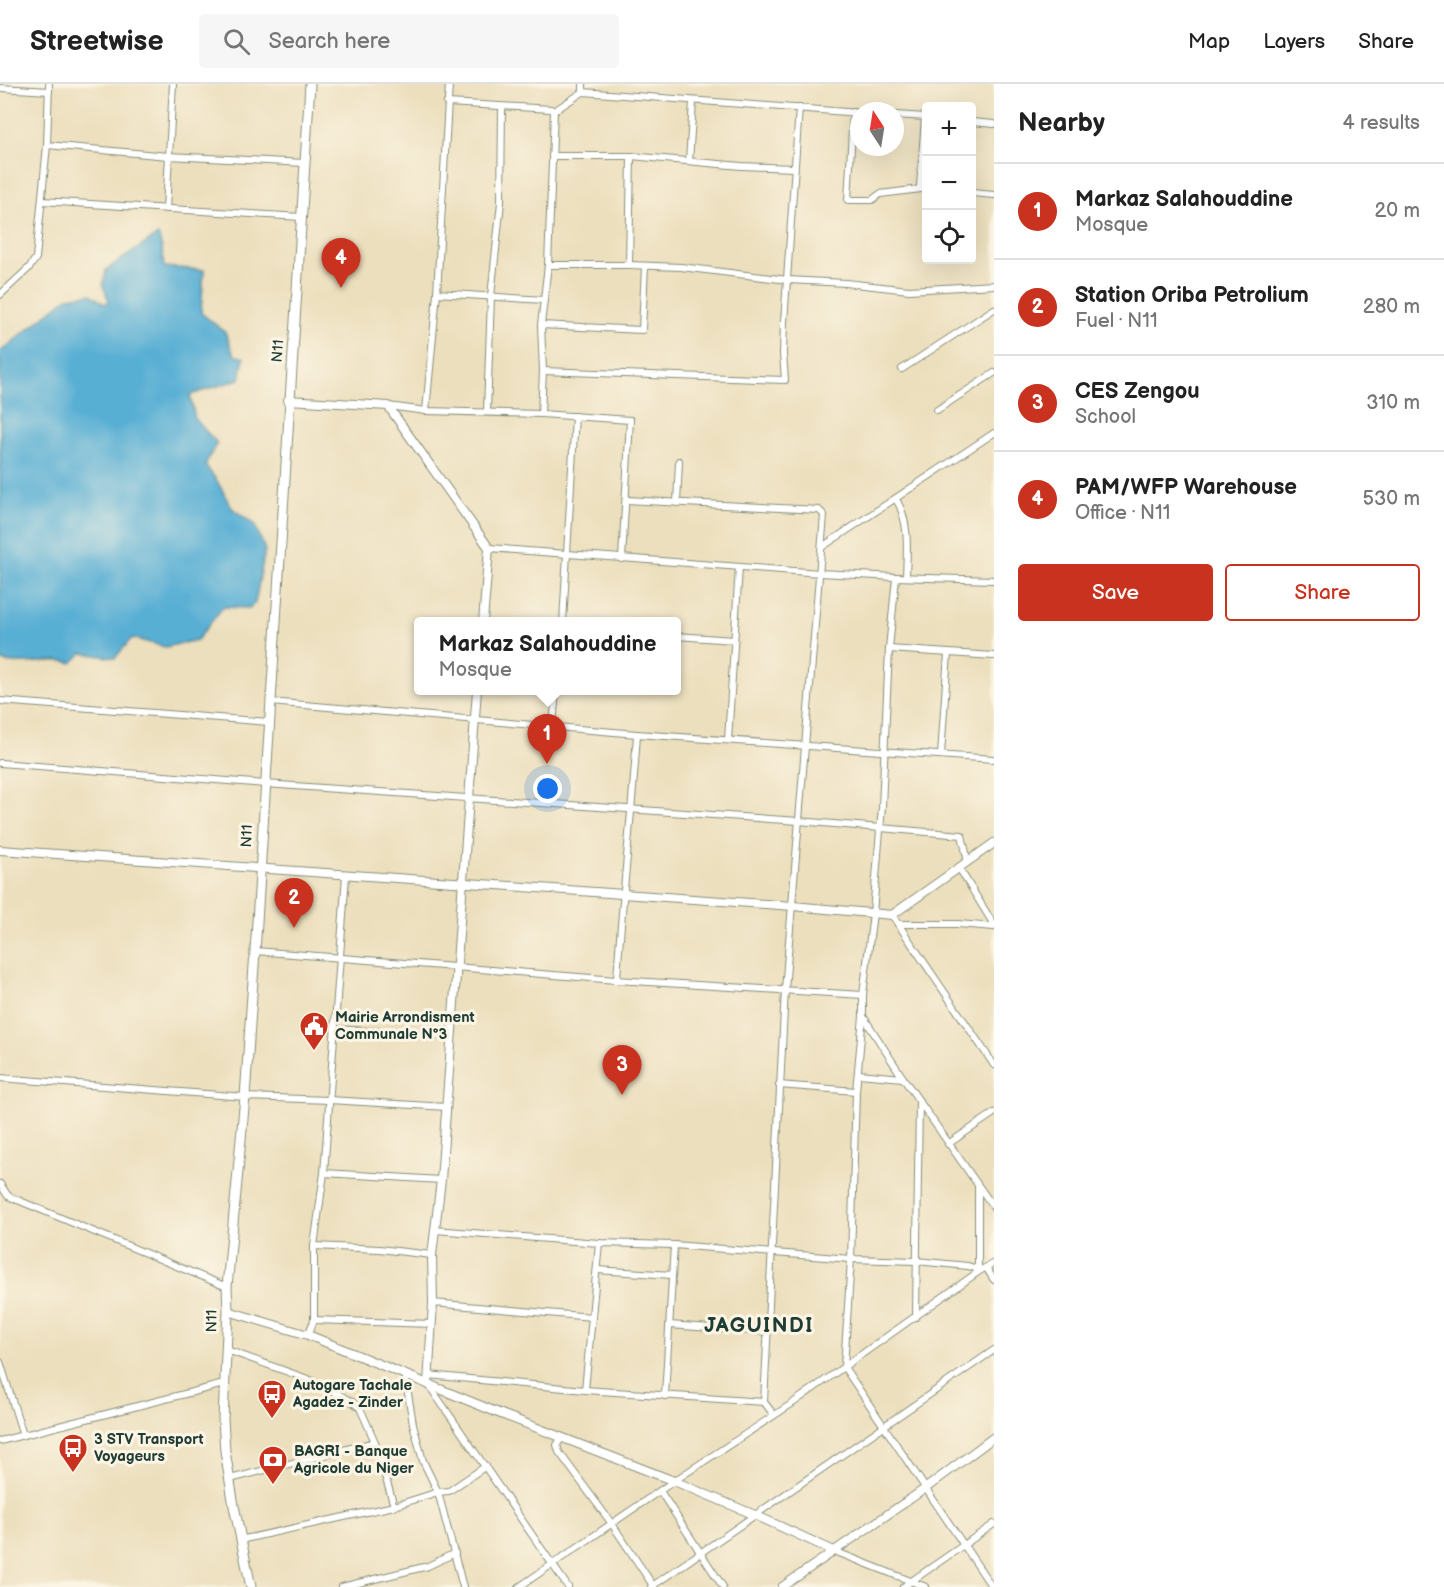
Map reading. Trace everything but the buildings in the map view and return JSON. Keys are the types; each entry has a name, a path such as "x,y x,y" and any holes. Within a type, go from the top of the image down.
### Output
{"main road":[{"name":"N11","path":"251,1587 240,1540 225,1451 223,1419 227,1350 227,1287 245,1097 261,868 288,400 310,84"}],"street":[{"path":"166,209 173,84"},
{"path":"426,411 437,293 449,84"},
{"path":"583,84 583,92"},
{"path":"0,96 0,88 49,87 47,145 36,258 29,268 0,295"},
{"path":"554,111 583,92 693,102 850,112"},
{"path":"447,102 554,111"},
{"path":"689,161 693,102"},
{"path":"487,412 491,296 501,202 502,107"},
{"path":"543,371 785,380 783,333 799,108"},
{"path":"541,414 543,371 541,325 548,265 554,111"},
{"path":"904,116 922,117"},
{"path":"976,122 994,124"},
{"path":"47,145 168,156 305,163"},
{"path":"552,156 631,156 794,168"},
{"path":"629,265 631,156"},
{"path":"852,156 848,200 872,200 880,194 922,189"},
{"path":"976,193 994,195"},
{"path":"42,201 301,217"},
{"path":"548,265 681,267 788,280 909,290 994,285"},
{"path":"541,325 642,330 645,266"},
{"path":"437,293 544,300"},
{"path":"902,369 994,309"},
{"path":"937,410 994,373"},
{"path":"288,400 388,406 426,411 541,414 630,420 622,559"},
{"path":"388,406 489,548 483,617"},
{"path":"563,617 575,416"},
{"path":"822,547 994,433"},
{"path":"677,503 679,461"},
{"path":"896,499 901,507 906,528 906,576"},
{"path":"626,500 819,510 824,515 779,1085 764,1402 774,1415"},
{"path":"489,548 820,573 994,580"},
{"path":"728,740 739,567"},
{"path":"896,577 889,650 885,750 873,913 863,995 856,1091 851,1259 844,1367 992,1587"},
{"path":"681,636 734,640"},
{"path":"889,650 994,656"},
{"path":"941,755 948,653"},
{"path":"476,695 447,1107 432,1255 433,1302 428,1380 568,1587"},
{"path":"553,726 556,695"},
{"path":"0,701 269,722"},
{"path":"270,702 637,734 994,759"},
{"path":"617,979 622,895 632,809 637,734"},
{"path":"0,763 265,784 799,820 962,835 968,862"},
{"path":"0,850 793,906 891,915 994,843"},
{"path":"959,868 994,926"},
{"path":"308,1335 314,1320 314,1246 324,1173 346,875"},
{"path":"891,915 994,1065"},
{"path":"897,924 994,926"},
{"path":"255,951 863,995"},
{"path":"863,1016 948,1144 994,1208"},
{"path":"334,1029 452,1036"},
{"path":"859,1074 903,1078"},
{"path":"0,1078 245,1097 447,1107"},
{"path":"779,1085 856,1091"},
{"path":"916,1317 915,1261 920,1101"},
{"path":"948,1144 994,1113"},
{"path":"324,1173 441,1180"},
{"path":"0,1184 8,1196 227,1287"},
{"path":"978,1186 982,1269"},
{"path":"0,1198 8,1196"},
{"path":"435,1230 600,1243 674,1245 772,1254 915,1261 982,1269 994,1280"},
{"path":"585,1390 600,1243"},
{"path":"665,1396 674,1245"},
{"path":"314,1246 379,1249 432,1255"},
{"path":"519,1587 844,1367 982,1269 994,1263"},
{"path":"597,1270 672,1275"},
{"path":"433,1302 592,1317"},
{"path":"228,1311 308,1335 405,1375 428,1380 764,1402"},
{"path":"314,1320 432,1324"},
{"path":"669,1324 767,1332"},
{"path":"227,1350 316,1382 360,1408 375,1442 394,1506"},
{"path":"562,1437 557,1445 559,1452 612,1524 652,1586 994,1350"},
{"path":"0,1362 23,1435"},
{"path":"405,1375 420,1452 438,1492 463,1587"},
{"path":"428,1380 755,1515 834,1551 926,1587"},
{"path":"0,1441 224,1384"},
{"path":"782,1587 926,1488 994,1437"},
{"path":"230,1479 375,1442"},
{"path":"240,1540 394,1506 438,1492 449,1491 486,1466"},
{"path":"660,1491 723,1587"},
{"path":"903,1587 994,1524"},
{"path":"342,1587 428,1566 455,1552"}],"water":[{"path":"158,235 164,267 204,270 201,313 225,332 234,355 244,358 240,379 190,395 195,419 217,443 205,465 232,508 255,525 265,550 255,603 249,608 223,607 197,640 165,647 132,638 115,658 82,653 72,663 56,661 18,663 0,660 0,352 68,297 91,294 105,304 109,301 103,286 106,270"}],"place":[{"name":"PAM/WFP Warehouse","path":"341,288"},
{"name":"Markaz Salahouddine","path":"547,764"},
{"name":"Station Oriba Petrolium","path":"294,928"},
{"name":"Mairie Arrondisment Communale N°3","path":"314,1052"},
{"name":"CES Zengou","path":"622,1095"},
{"name":"Autogare Tachale Agadez - Zinder","path":"272,1420"},
{"name":"3 STV Transport Voyageurs","path":"73,1474"},
{"name":"BAGRI - Banque Agricole du Niger","path":"273,1486"}],"district":[{"name":"JAGUINDI","path":"759,1325"}]}
